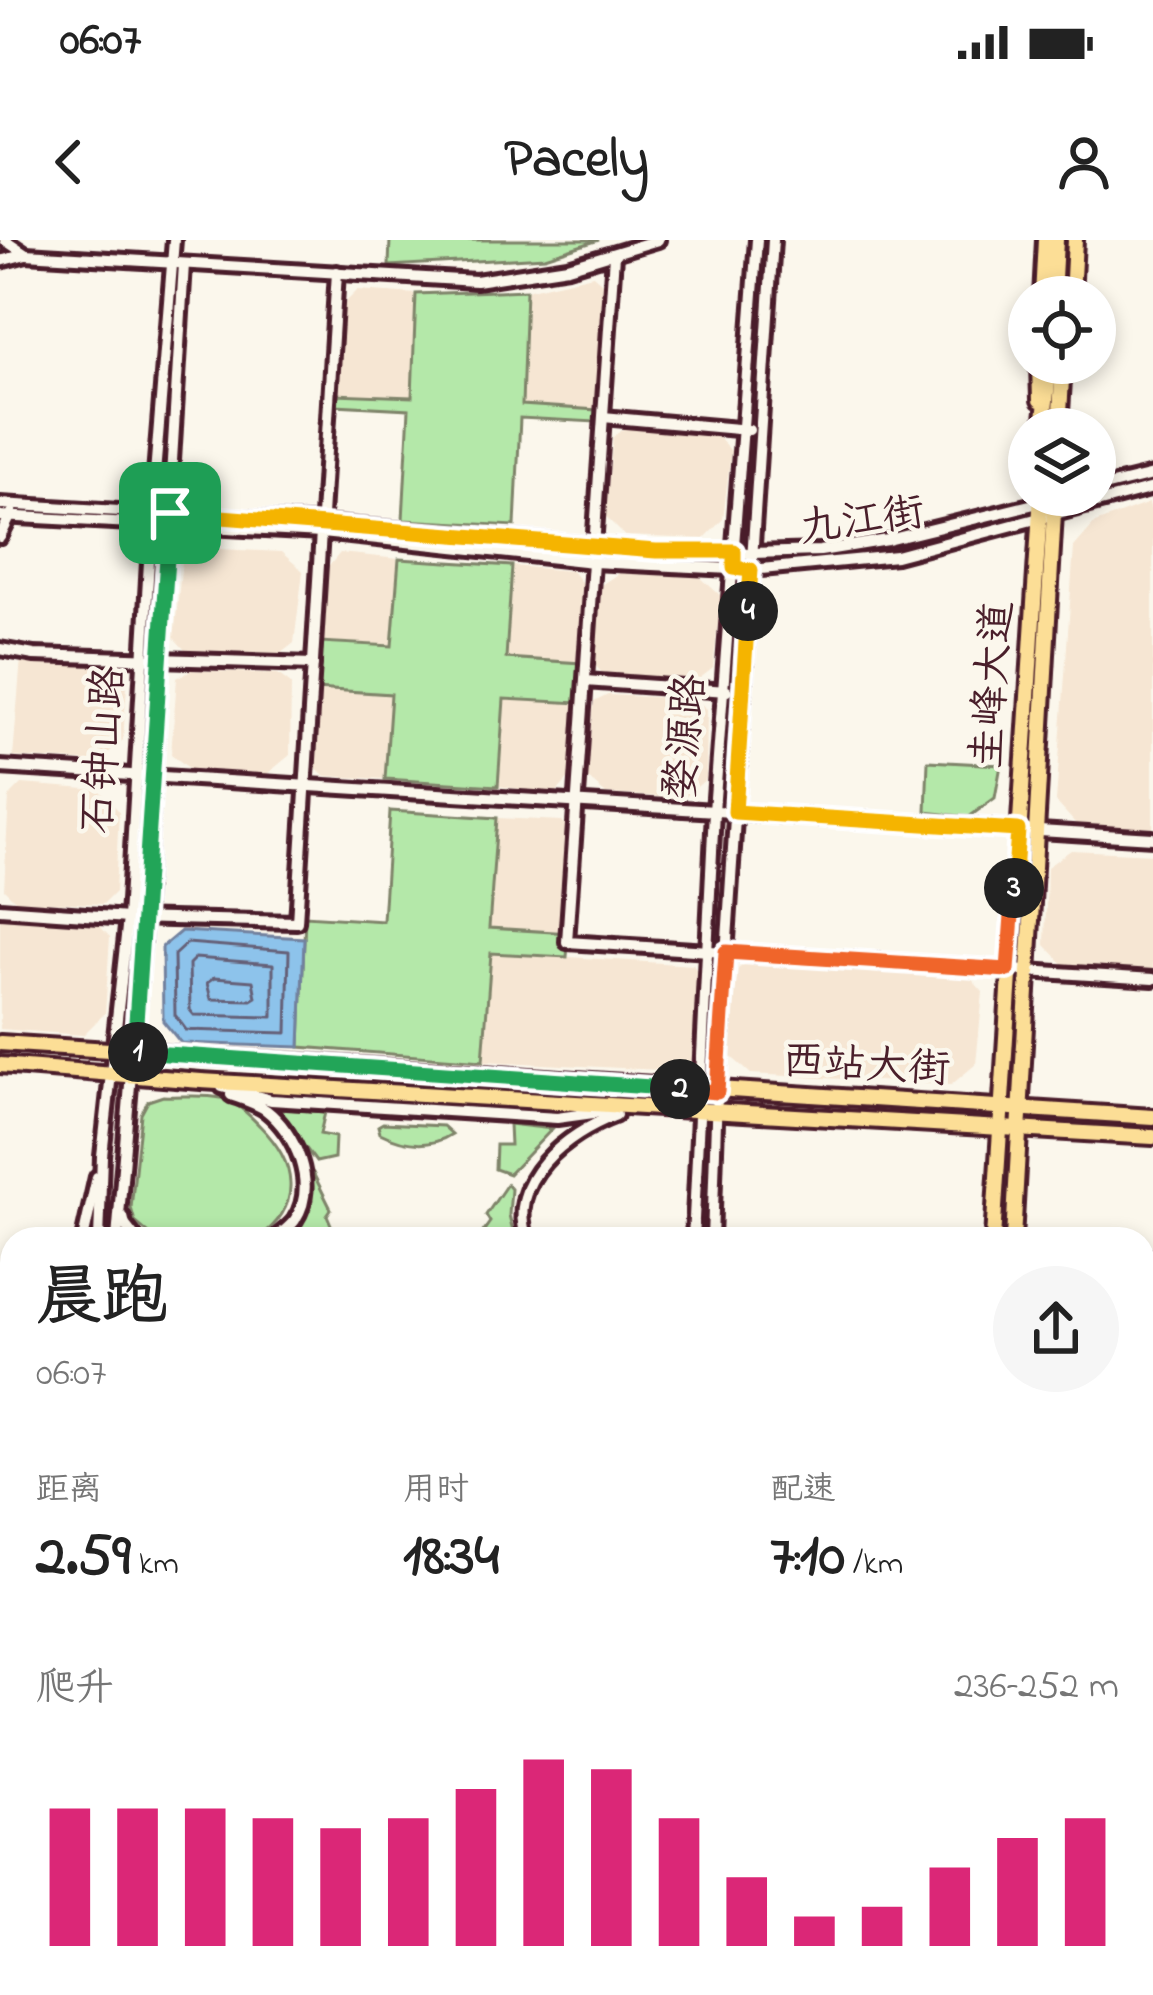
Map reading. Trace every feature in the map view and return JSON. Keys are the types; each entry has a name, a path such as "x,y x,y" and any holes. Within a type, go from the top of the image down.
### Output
{"main road":[{"path":"1043,276 1045,240"},
{"path":"1054,276 1055,240"},
{"path":"1070,276 1071,240"},
{"name":"圭峰大道","path":"994,1227 1018,830 1046,516"},
{"name":"圭峰大道","path":"1014,1227 1031,972 1047,516"},
{"name":"西站大街","path":"0,1043 1153,1117"},
{"name":"西站大街","path":"0,1065 1153,1137"}],"street":[{"path":"5,240 26,254"},
{"name":"石钟山路","path":"99,1227 102,1156 128,918 152,511 174,240"},
{"path":"0,261 26,254 476,281 568,267 658,240"},
{"name":"婺源路","path":"694,1227 714,811 758,240"},
{"name":"婺源路","path":"714,1227 717,1092 773,240"},
{"path":"614,255 568,942 1153,980"},
{"name":"石钟山路","path":"118,1227 162,658 184,264"},
{"path":"0,909 144,919 297,922 337,272"},
{"path":"603,417 758,430"},
{"path":"1116,484 1153,475"},
{"name":"九江街","path":"1116,493 1153,488"},
{"name":"九江街","path":"0,504 9,512 170,528 322,528 752,553 820,551 1008,512"},
{"name":"九江街","path":"9,512 152,511 593,562 751,570 896,556 1010,516"},
{"path":"0,537 9,512"},
{"path":"0,650 313,664"},
{"path":"585,681 743,692"},
{"path":"0,767 1153,838"},
{"path":"201,1081 266,1110 300,1157 303,1201 288,1227"},
{"path":"524,1227 522,1204 539,1169 591,1124 636,1107"},
{"path":"86,1227 102,1156"},
{"path":"121,1202 126,1227"}],"shaded area":[{"path":"593,275 608,288 597,410 522,406 526,290"},
{"path":"358,290 416,294 412,398 335,394 340,308"},
{"path":"625,428 716,435 731,451 723,519 704,539 625,536 605,516 613,437"},
{"path":"1149,503 1153,517 1153,830 1076,824 1056,802 1074,547 1095,523"},
{"path":"200,548 281,552 303,571 294,643 280,654 186,651 174,638 182,560"},
{"path":"340,553 399,559 392,647 320,642 325,571"},
{"path":"512,566 572,571 584,586 581,663 506,658"},
{"path":"619,573 700,577 721,596 713,668 699,679 605,676 593,663 601,585"},
{"path":"21,658 121,664 128,672 123,740 98,762 13,757"},
{"path":"191,670 278,674 291,684 290,755 267,774 190,769 171,754 177,678"},
{"path":"316,689 391,694 385,779 325,776 309,761"},
{"path":"608,695 695,699 707,709 706,779 684,798 606,794 587,778 594,702"},
{"path":"504,698 579,703 573,774 555,794 498,786"},
{"path":"22,784 99,790 119,811 115,892 103,904 16,901 4,889 9,797"},
{"path":"497,818 562,821 576,838 569,933 489,928"},
{"path":"1071,850 1153,854 1153,973 1067,968 1045,945 1047,867"},
{"path":"0,914 93,919 110,937 105,1013 83,1035 0,1029"},
{"path":"491,952 693,965 705,982 703,1051 679,1071 483,1061"},
{"path":"750,960 966,973 983,992 976,1064 951,1085 751,1074 728,1054 738,969"}],"green space":[{"path":"390,240 599,240 545,257 389,266"},
{"path":"526,290 522,405 597,410 596,422 520,418 515,526 403,520 409,409 335,405 335,394 412,397 416,294"},
{"path":"399,559 512,566 506,658 581,663 579,703 504,699 498,786 385,779 391,694 316,689 320,642 392,646"},
{"path":"928,761 1001,765 995,798 969,817 926,812"},
{"path":"390,811 497,818 489,928 569,933 567,957 491,953 483,1061 300,1047 305,916 383,921"},
{"path":"163,1096 207,1096 227,1100 247,1113 272,1140 288,1169 289,1198 272,1226 141,1227 135,1222 131,1208 141,1114 148,1101"},
{"path":"285,1109 325,1112 320,1134 335,1137 334,1158 316,1162 280,1113"},
{"path":"509,1124 552,1129 509,1174 495,1169 496,1145 510,1145"},
{"path":"378,1126 443,1126 452,1134 434,1142 407,1143 380,1133"},
{"path":"314,1175 331,1209 327,1215 332,1227 301,1227"},
{"path":"507,1184 512,1227 486,1227 490,1222 486,1215"}],"water":[{"path":"181,931 304,938 300,1047 181,1043 163,1021 162,947"}],"route":[{"path":"170,513 656,551 734,551 734,568 751,570 735,812 1018,830 1008,970 726,952 717,1092 134,1052 170,513"}]}
